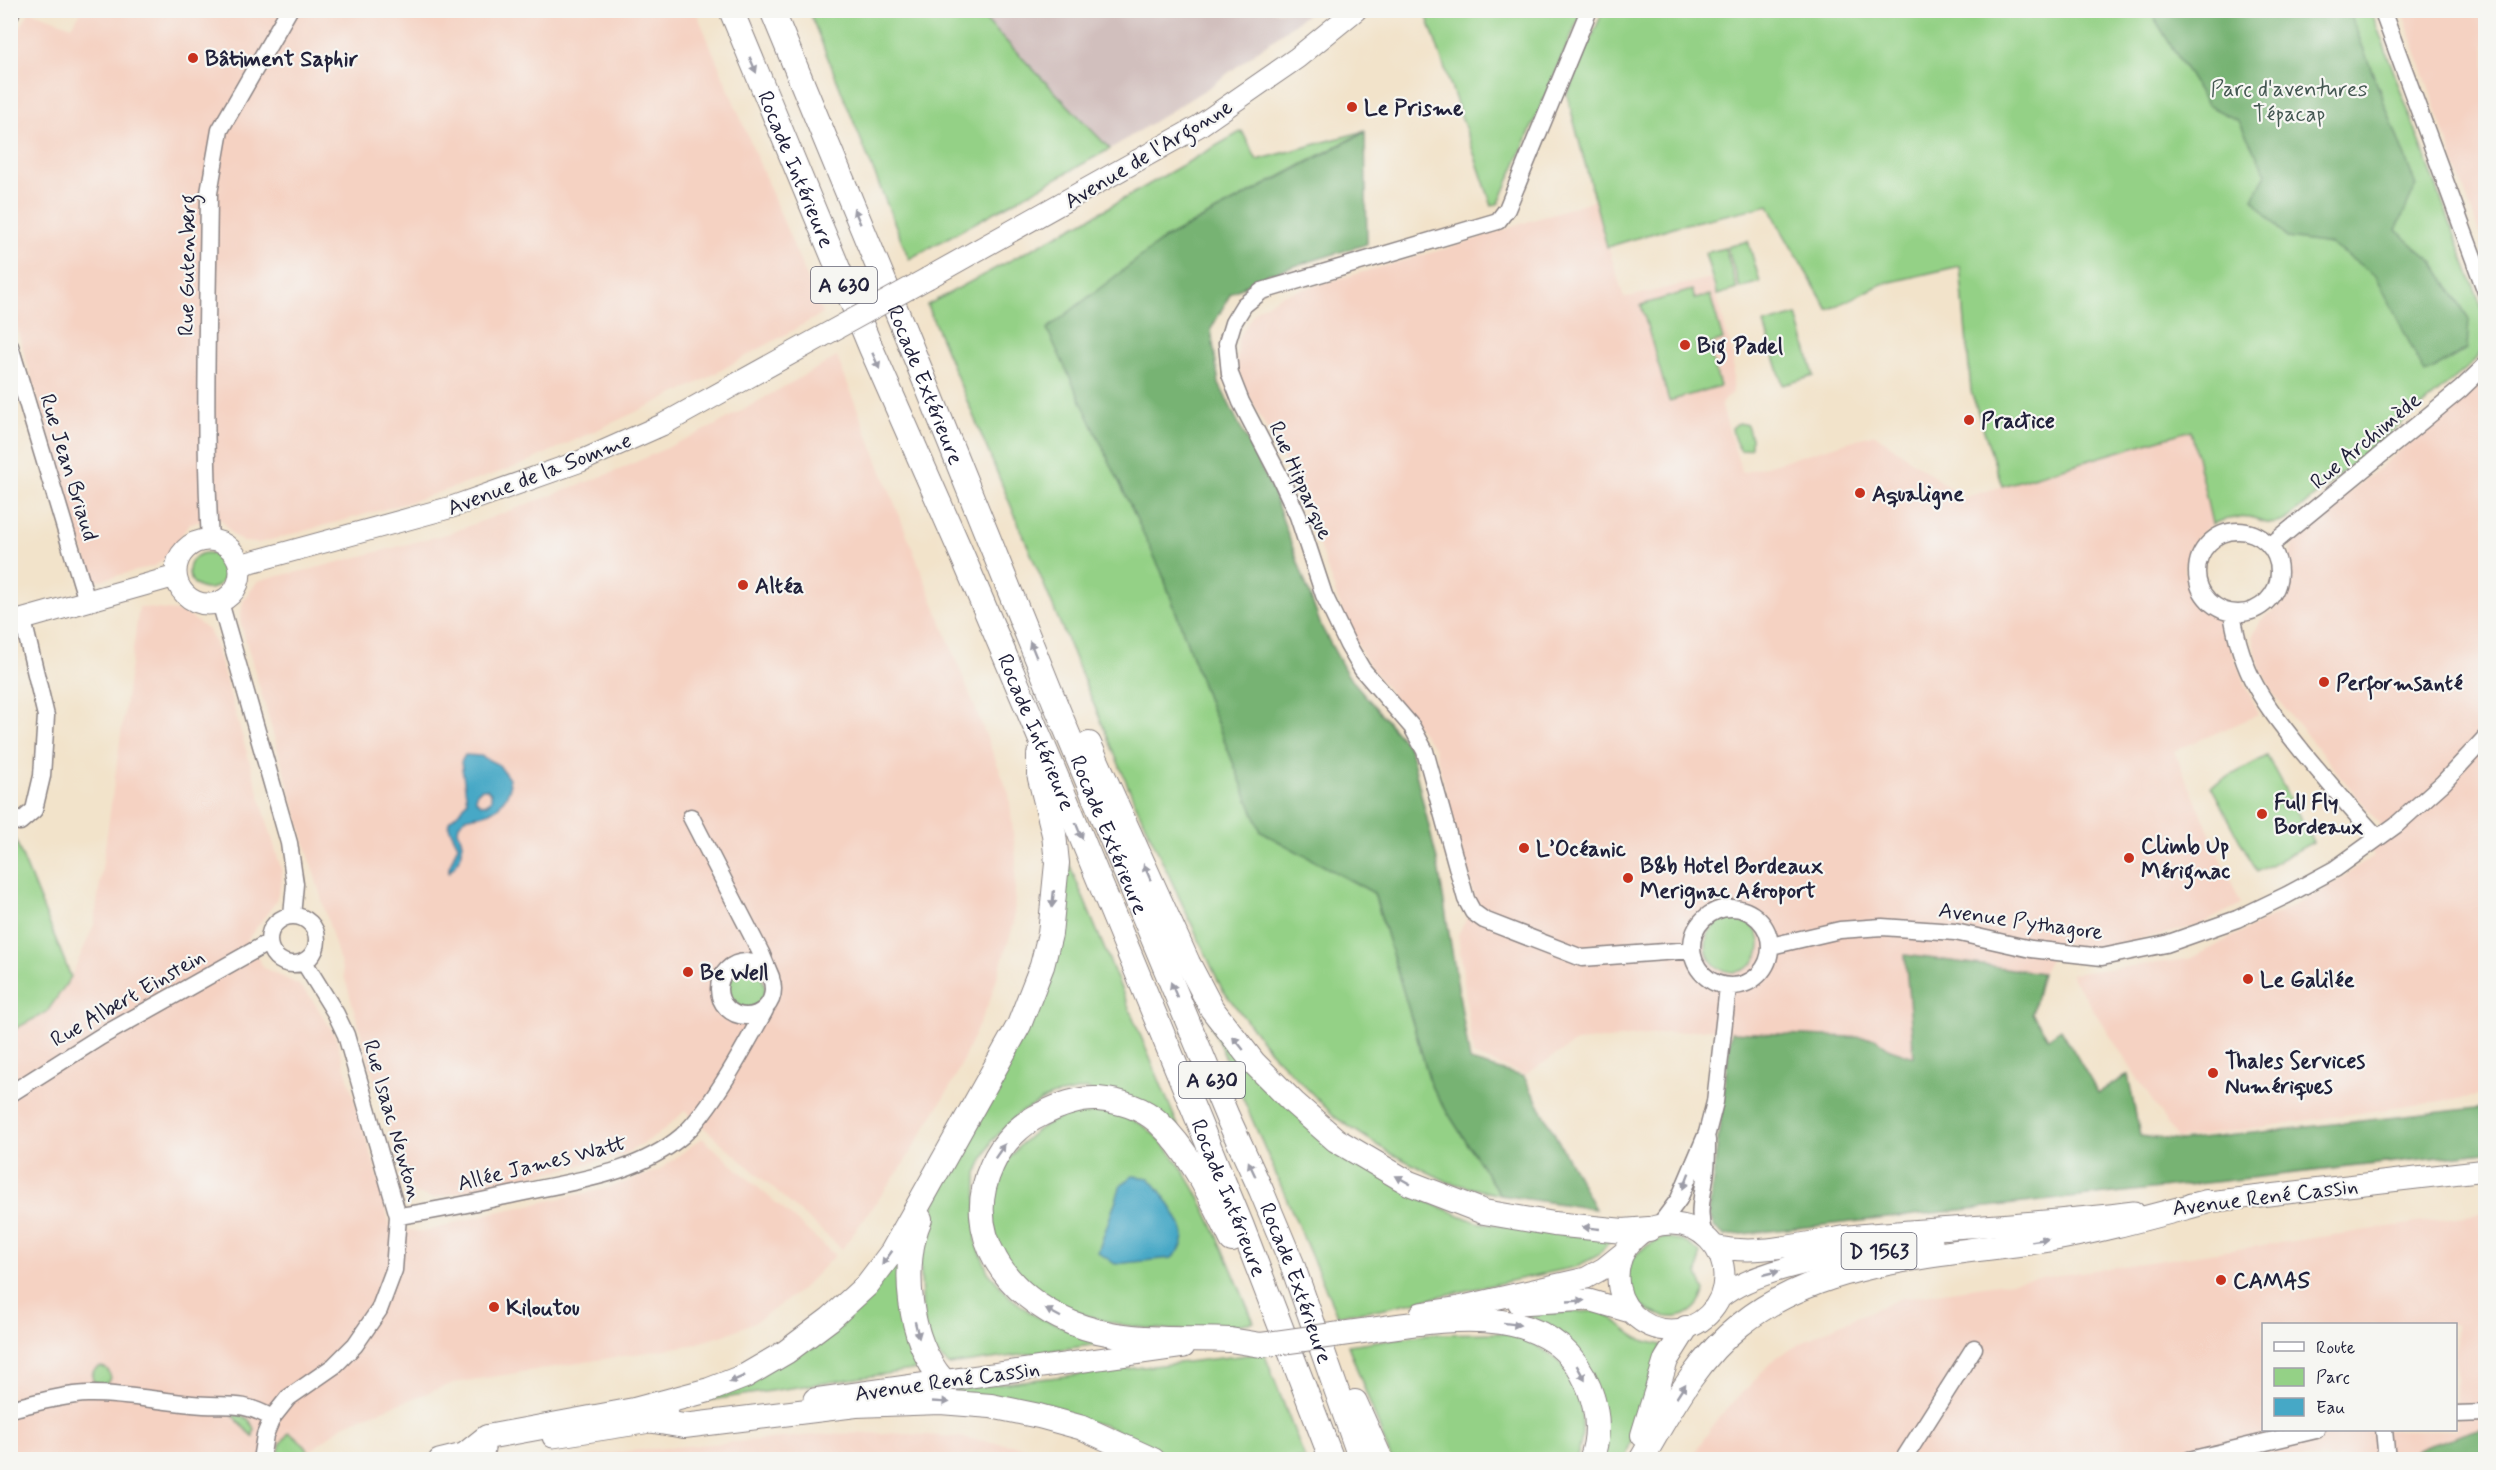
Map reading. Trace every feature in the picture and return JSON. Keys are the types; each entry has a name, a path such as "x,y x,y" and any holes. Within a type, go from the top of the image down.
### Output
{"highway":[{"name":"Rocade Intérieure","path":"731,10 871,348 1040,738 1241,1224 1332,1460"},
{"name":"Rocade Extérieure","path":"772,10 1055,704 1227,1116 1262,1190 1292,1264 1361,1460"},
{"path":"1055,704 1086,737 1188,963 1212,1009 1254,1063 1336,1140 1408,1183 1484,1212 1554,1224 1623,1231 1654,1227"},
{"path":"942,1379 926,1359 916,1329 911,1291 911,1257 918,1222 1011,1052 1042,966 1047,945 1057,863 1054,834 1038,774 1040,738"},
{"path":"467,1453 487,1437 634,1410 729,1383 766,1365 803,1340 867,1285 892,1252 1019,1025"},
{"path":"1323,1434 1227,1230 1199,1178 1173,1138 1155,1120 1133,1107 1111,1100 1088,1099 1052,1108 1015,1131 997,1154 988,1173 983,1194 984,1231 1004,1274 1022,1293 1046,1310 1073,1323 1131,1337 1230,1341 1261,1345 1368,1326 1480,1321 1520,1324 1541,1332 1559,1344 1583,1373 1596,1411 1597,1431 1591,1460"},
{"path":"1641,1460 1679,1393 1715,1348 1760,1310 1806,1285 1864,1268 2048,1239 2206,1202"},
{"path":"1292,1264 1381,1460"},
{"path":"1634,1460 1666,1360 1686,1328"},
{"path":"654,1421 684,1426 856,1405 940,1402 992,1406 1083,1428 1153,1460"}],"main road":[{"name":"Avenue de l'Argonne","path":"821,337 1199,126 1297,58 1356,10"},
{"name":"Avenue de la Somme","path":"240,565 452,507 560,469 662,425 821,337"},
{"path":"210,540 229,548 240,565 238,583 234,591 220,602 210,604 192,600 179,585 176,576 179,558 185,550 201,541 210,540"},
{"path":"17,622 176,576"},
{"name":"Avenue René Cassin","path":"1720,1298 1732,1287 1745,1281 1841,1257 2045,1223 2486,1170"},
{"name":"Avenue René Cassin","path":"1709,1241 1739,1251 1858,1235 2045,1223"},
{"path":"1368,1326 1586,1278 1604,1268 1624,1252 1635,1239 1654,1227 1683,1226 1709,1241 1722,1263 1724,1281 1720,1298 1712,1312 1700,1322 1686,1328 1671,1330 1655,1328 1642,1322 1630,1312 1611,1304 1589,1300 1455,1308"},
{"path":"1624,1252 1619,1267 1618,1283 1622,1298 1630,1312"},
{"name":"Avenue René Cassin","path":"439,1460 467,1453 654,1421 942,1379 1230,1341"}],"street":[{"path":"10,15 12,10"},
{"name":"Rue Gutenberg","path":"210,540 207,356 209,193 212,166 220,130 289,10"},
{"name":"Rue Hipparque","path":"1589,10 1507,209 1498,221 1262,291 1244,305 1233,323 1227,343 1228,364 1241,402 1298,516 1324,595 1339,629 1362,669 1412,727 1425,750 1466,899 1473,912 1484,920 1582,958 1692,951"},
{"path":"2382,10 2486,292"},
{"name":"Rue Jean Briaud","path":"10,346 87,601"},
{"name":"Rue Archimède","path":"2271,545 2425,419 2486,365"},
{"path":"2230,531 2250,533 2271,545 2279,570 2277,584 2271,597 2260,607 2247,612 2232,613 2221,610 2203,595 2198,584 2196,570 2199,557 2206,545 2217,536 2230,531"},
{"path":"220,602 289,843 295,884 292,916"},
{"path":"2232,613 2237,641 2244,662 2266,705 2337,795 2378,838"},
{"path":"17,622 46,716 42,776 34,810 20,822"},
{"name":"Avenue Pythagore","path":"1771,946 1840,930 1882,927 1928,928 2031,949 2102,957 2166,944 2237,919 2319,879 2378,838 2443,783 2486,737"},
{"path":"691,817 771,977 773,994 765,1010 748,1017 731,1012 724,1006 718,989 725,972 740,963 758,964 771,977"},
{"path":"1740,908 1752,913 1762,922 1769,933 1771,946 1769,959 1763,971 1753,980 1741,986 1728,987 1714,983 1703,975 1695,964 1692,938 1697,927 1715,911 1740,908"},
{"path":"292,916 308,920 317,934 316,950 304,962 291,964 278,960 270,949 269,942 273,927 278,921 292,916"},
{"name":"Rue Albert Einstein","path":"10,1094 100,1037 269,942"},
{"name":"Rue Isaac Newton","path":"272,1418 296,1391 342,1359 379,1310 394,1270 398,1216 346,1035 336,1014 304,962"},
{"path":"1654,1227 1679,1199 1707,1133 1715,1102 1728,987"},
{"name":"Allée James Watt","path":"398,1216 595,1177 656,1155 683,1134 702,1113 765,1010"},
{"path":"1707,1133 1706,1171 1700,1202 1700,1221 1709,1241"},
{"path":"1903,1460 1974,1348"},
{"path":"10,1409 78,1395 117,1395 205,1405 241,1404 257,1409 272,1418 264,1454"},
{"path":"2457,1414 2486,1413"},
{"path":"2189,1460 2312,1431"},
{"path":"2384,1431 2387,1460"}],"shaded area":[{"path":"82,10 696,11 822,314 694,385 521,465 407,503 259,543 243,542 233,535 221,519 190,523 167,557 154,566 93,582 11,309 10,43 30,11 72,26"},
{"path":"977,11 1311,11 1211,86 1110,149"},
{"path":"2402,11 2485,11 2485,250"},
{"path":"1594,200 1624,298 1711,278 1733,356 1733,392 1721,404 1742,473 1875,434 1963,498 2192,430 2212,524 2197,537 2189,549 2185,563 2186,584 2198,609 2220,620 2258,715 2174,751 2241,904 2198,926 2088,951 2060,943 2042,973 1906,955 1914,1057 1890,1049 1875,1038 1731,1032 1709,1029 1576,1042 1525,1075 1473,1055 1458,934 1476,904 1434,747 1372,670 1353,638 1308,513 1284,460 1248,395 1237,366 1238,338 1256,310 1282,295 1448,248"},
{"path":"837,357 1009,794 1016,858 1014,923 990,1000 953,1082 901,1168 842,1249 685,1111 656,1136 621,1156 435,1198 416,1194 404,1180 240,621 243,601 257,582 268,578 312,569 450,533 619,470 714,426"},
{"path":"2485,380 2485,1095 2177,1139 2070,974 2189,959 2322,891 2374,856 2368,846 2386,832 2274,695 2260,668 2252,637 2260,621 2282,603 2288,591 2292,571 2290,552 2298,535"},
{"path":"139,607 175,611 188,615 208,630 214,640 282,872 282,881 275,903 247,940 264,968 299,985 312,999 335,1035 383,1193 389,1222 401,1229 423,1232 487,1214 604,1189 658,1171 702,1138 835,1255 801,1290 757,1321 724,1335 691,1345 454,1383 345,1424 300,1459 11,1460 11,1031 47,1012 71,977 94,925"},
{"path":"2485,1213 2485,1459 1689,1460 1719,1417 1778,1356 1826,1330 1902,1298"},
{"path":"890,1433 959,1437 1018,1446 1068,1459 566,1459 629,1451 826,1434"}],"green space":[{"path":"809,11 977,11 1110,149 909,259"},
{"path":"1425,11 1582,11 1499,203 1492,206"},
{"name":"Parc d'aventures Tépacap","path":"1603,11 2371,11 2485,316 2487,333 2485,345 2467,368 2281,522 2268,523 2240,517 2212,524 2191,430 2002,486 1971,391 1960,266 1882,284 1828,310 1769,205 1677,226 1607,247 1567,95"},
{"name":"Parc d'aventures Tépacap","path":"2150,11 2349,11 2416,186 2396,230 2434,263 2469,319 2467,349 2425,374 2376,276 2330,244 2287,238 2253,199 2266,174 2239,121 2207,105"},
{"path":"1242,131 1257,160 1365,131 1164,239 1162,573 1207,698 1261,831 1374,893 1432,1088 1500,1195 1448,1182 1390,1153 1336,1118 1270,1051 1222,989 1136,805 927,305 1097,214"},
{"path":"1365,132 1367,244 1268,274 1231,293 1211,329 1219,384 1272,490 1321,626 1347,674 1410,748 1437,860 1470,1061 1524,1077 1595,1209 1500,1195 1432,1088 1374,893 1261,832 1207,698 1162,573 1047,329 1164,239"},
{"path":"1748,241 1760,282 1740,288 1727,247"},
{"path":"1725,248 1737,289 1717,295 1705,253"},
{"path":"1692,290 1695,299 1710,295 1723,340 1708,345 1720,386 1669,401 1641,305"},
{"path":"1797,315 1814,376 1783,385 1764,324"},
{"path":"1738,423 1747,425 1751,448 1741,451 1736,443 1732,428"},
{"path":"207,553 219,559 225,571 219,583 207,589 195,583 189,571 195,559"},
{"name":"Full Fly Bordeaux","path":"2267,756 2313,842 2257,872 2211,786"},
{"path":"11,829 71,977 47,1012 11,1031"},
{"path":"1063,849 1179,1128 1087,1089 1051,1096 1018,1114 992,1141 977,1173 976,1241 988,1272 1010,1297 1035,1316 1106,1343 949,1365 931,1350 923,1322 920,1252 930,1214 955,1161 1021,1040"},
{"path":"1733,918 1743,920 1752,926 1758,935 1760,945 1758,955 1752,964 1743,970 1733,972 1723,970 1714,964 1708,955 1706,945 1708,935 1714,926 1723,920"},
{"path":"1905,955 2042,973 2032,1013 2048,1038 2061,1029 2098,1093 2128,1075 2140,1136 2181,1141 2485,1107 2485,1152 1725,1236 1714,1227 1709,1213 1731,1032 1875,1038 1890,1049 1914,1057"},
{"path":"746,970 753,971 759,976 764,982 764,996 759,1002 753,1007 746,1008 739,1007 733,1002 728,996 727,989 728,982 733,976 739,971"},
{"path":"1209,1020 1416,1197 1476,1222 1611,1240 1597,1256 1575,1267 1380,1309 1337,1315"},
{"path":"1112,1112 1145,1127 1167,1148 1183,1170 1210,1220 1254,1322 1188,1330 1166,1330 1101,1320 1050,1302 1028,1284 1008,1262 999,1245 994,1224 993,1203 1006,1164 1018,1147 1033,1133 1051,1122 1076,1113"},
{"path":"1663,1238 1683,1241 1700,1253 1698,1274 1705,1291 1692,1310 1675,1317 1657,1314 1641,1304 1630,1289 1628,1271 1638,1253"},
{"path":"900,1254 900,1295 905,1335 919,1369 696,1402 746,1383"},
{"path":"1600,1311 1636,1337 1662,1345 1625,1459 1600,1459 1603,1453 1552,1327 1524,1314"},
{"path":"1506,1333 1541,1348 1559,1362 1567,1372 1581,1409 1582,1435 1576,1459 1391,1459 1348,1345 1428,1334"},
{"path":"1264,1353 1305,1459 1173,1459 1104,1425 936,1391"},
{"path":"97,1367 105,1367 110,1372 108,1383 97,1385 92,1380 92,1372"},
{"path":"234,1413 249,1419 254,1429 253,1437 233,1416"},
{"path":"2485,1427 2485,1459 2406,1459 2406,1456 2424,1447"},
{"path":"289,1432 305,1446 314,1459 278,1459 280,1445"}],"water":[{"path":"465,755 481,756 499,765 509,779 510,787 498,807 488,813 465,818 459,824 462,853 449,872 458,845 449,827 449,821 467,801 461,762","holes":["481,789 487,789 491,794 491,800 487,804 481,804 476,800 476,794"]},
{"path":"1133,1176 1149,1178 1180,1223 1184,1237 1180,1249 1172,1258 1115,1264 1098,1252 1121,1185"}],"place":[{"name":"Bâtiment Saphir","path":"193,58"},
{"name":"Le Prisme","path":"1352,107"},
{"name":"Big Padel","path":"1685,345"},
{"name":"Practice","path":"1969,420"},
{"name":"Aqualigne","path":"1860,493"},
{"name":"Altéa","path":"743,585"},
{"name":"Performsanté","path":"2324,682"},
{"name":"Full Fly Bordeaux","path":"2262,814"},
{"name":"L’Océanic","path":"1524,848"},
{"name":"Climb Up Mérignac","path":"2129,858"},
{"name":"B&b Hotel Bordeaux Merignac Aéroport","path":"1628,878"},
{"name":"Be Well","path":"688,972"},
{"name":"Le Galilée","path":"2248,979"},
{"name":"Thales Services Numériques","path":"2213,1073"},
{"name":"CAMAS","path":"2221,1280"},
{"name":"Kiloutou","path":"494,1307"}]}
